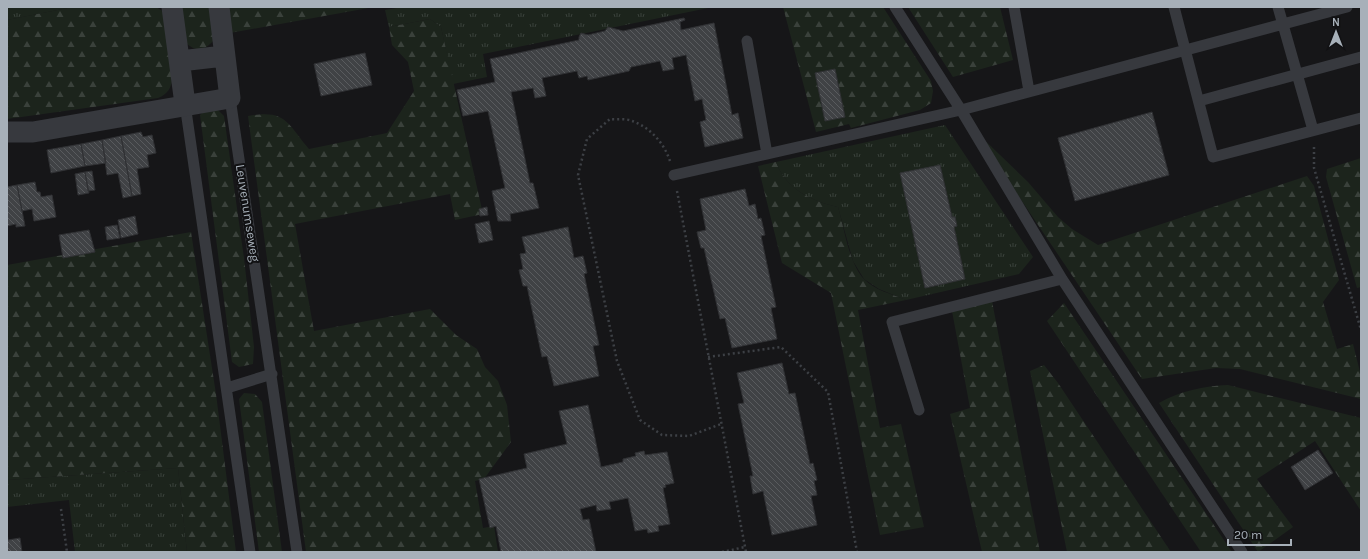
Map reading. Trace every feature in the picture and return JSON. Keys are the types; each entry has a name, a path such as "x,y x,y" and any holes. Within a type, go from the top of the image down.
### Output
{"street":[{"path":"172,7 185,104"},
{"path":"7,132 33,132 185,104 230,98 219,7"},
{"path":"180,61 224,56"}],"lane":[{"path":"895,7 961,110 1062,279 1242,552"},
{"path":"1014,7 1029,91"},
{"path":"1174,7 1213,157 1361,118"},
{"path":"1278,7 1313,130"},
{"path":"674,175 961,110 1347,7"},
{"path":"748,41 767,154"},
{"path":"1198,101 1361,57"},
{"name":"Leuvenumseweg","path":"230,98 272,374 297,552"},
{"path":"185,104 250,552"},
{"path":"7,140 33,132"},
{"path":"919,410 892,322 1062,279"},
{"path":"227,388 272,374"}],"path":[{"path":"721,424 689,436 662,435 640,420 617,361 578,175 587,139 610,120 631,120 651,132 667,151 674,175 746,552"},
{"path":"1313,130 1314,168 1361,330"},
{"path":"708,357 781,347 828,392 857,552"},
{"path":"61,509 67,552"},
{"path":"722,552 745,547"}],"green space":[{"path":"7,7 73,7 7,20"},
{"path":"73,7 156,7 164,12 173,77 168,90 164,95 158,98 7,119 7,20"},
{"path":"179,7 210,7 213,41 210,44 206,47 197,49 186,43"},
{"path":"226,7 374,7 230,33"},
{"path":"403,7 713,7 483,54 487,77 453,84 441,27 430,19 389,27 385,10"},
{"path":"783,7 883,7 931,81 933,91 931,103 920,110 851,128 849,124 816,132"},
{"path":"908,7 1000,7 1013,60 953,77"},
{"path":"430,19 441,27 483,214 455,220 450,194 295,224 314,331 430,309 456,335 477,349 485,367 498,381 507,405 511,442 484,479 475,481 483,528 494,526 498,552 306,552 248,116 261,114 270,115 284,120 290,125 309,149 387,133 414,91 408,62 392,45 389,27"},
{"path":"207,108 218,110 224,116 244,258 254,347 253,364 239,367 232,362 200,115"},
{"path":"945,125 1033,257 1019,274 906,300 879,289 864,279 853,261 838,207 809,197 793,187 786,180 776,162"},
{"path":"974,130 1028,182 1058,217 1072,229 1098,245 1307,176 1314,186 1339,280 1323,302 1337,349 1353,344 1361,376 1361,399 1240,369 1216,368 1142,379"},
{"path":"1361,158 1361,287 1357,288 1326,177 1327,169"},
{"path":"776,162 786,180 793,187 818,201 838,207 854,264 864,279 878,289 906,300 858,310 880,428 901,424 924,527 880,535 831,293 782,263 758,166"},
{"path":"191,232 216,394 236,552 187,552 178,468 7,480 7,265"},
{"path":"992,301 1040,552 982,552 950,414 970,408 952,311"},
{"path":"1064,303 1232,552 1201,552 1047,321"},
{"path":"1044,365 1058,383 1171,552 1067,552 1030,371"},
{"path":"1228,385 1361,418 1361,511 1315,441 1257,479 1293,527 1258,552 1159,403 1175,395 1192,390"},
{"path":"244,393 255,394 262,402 282,552 259,552 239,399"},
{"path":"178,468 187,552 75,552 69,500 7,507 7,480"}],"building":[{"path":"684,18 685,20 680,22 681,30 714,23 732,115 738,113 743,138 705,147 700,122 706,120 702,99 695,101 686,55 672,58 674,69 663,71 660,61 631,67 629,71 588,80 587,76 579,78 577,71 542,78 546,96 535,98 533,88 511,92 530,183 533,183 539,208 510,214 511,221 498,221 492,191 505,188 488,111 463,116 457,90 495,82 490,59 579,40 581,33 588,35 605,31 608,27 623,31"},
{"path":"365,53 372,85 321,96 314,64"},
{"path":"835,69 845,117 825,121 815,73"},
{"path":"1152,112 1169,175 1075,201 1058,138"},
{"path":"141,132 143,137 152,135 156,153 147,155 149,167 137,169 141,194 132,196 121,136"},
{"path":"121,136 132,196 123,198 118,173 107,175 102,140"},
{"path":"102,140 106,163 85,166 81,144"},
{"path":"81,144 85,166 51,173 47,150"},
{"path":"940,165 952,217 955,217 957,226 954,227 965,279 925,288 900,173"},
{"path":"92,171 95,190 88,191 85,172"},
{"path":"85,172 89,193 78,195 75,174"},
{"path":"35,182 37,192 40,192 41,197 52,195 56,217 34,221 32,209 22,211 17,185"},
{"path":"17,185 25,226 16,227 16,224 7,226 7,187"},
{"path":"745,189 749,206 755,204 758,219 761,218 765,235 761,236 776,307 771,308 777,339 732,348 725,318 720,319 704,248 701,248 697,232 706,230 700,199"},
{"path":"487,207 488,215 480,216 479,209"},
{"path":"135,216 138,234 121,238 118,220"},
{"path":"489,221 493,240 479,243 475,224"},
{"path":"117,225 120,238 107,240 105,227"},
{"path":"568,227 574,258 583,256 587,273 584,274 599,345 593,346 599,376 554,386 547,356 542,357 527,286 523,286 519,270 523,269 520,254 526,253 522,237"},
{"path":"89,230 95,252 63,258 59,235"},
{"path":"782,363 789,394 795,393 810,464 813,463 817,480 814,481 817,495 811,496 817,525 772,535 763,491 753,494 750,476 753,476 738,404 744,403 737,373"},
{"path":"588,405 601,467 623,462 623,459 636,456 635,453 644,451 645,455 667,452 674,483 665,485 666,487 663,488 670,524 658,526 659,531 648,533 647,529 635,531 628,498 609,502 611,509 597,511 596,505 580,509 583,520 589,519 596,552 501,552 496,526 490,528 479,479 527,468 524,454 567,444 559,411"},
{"path":"1318,450 1333,473 1305,490 1291,467"},
{"path":"7,532 8,540 20,538 22,552 7,552"}]}
